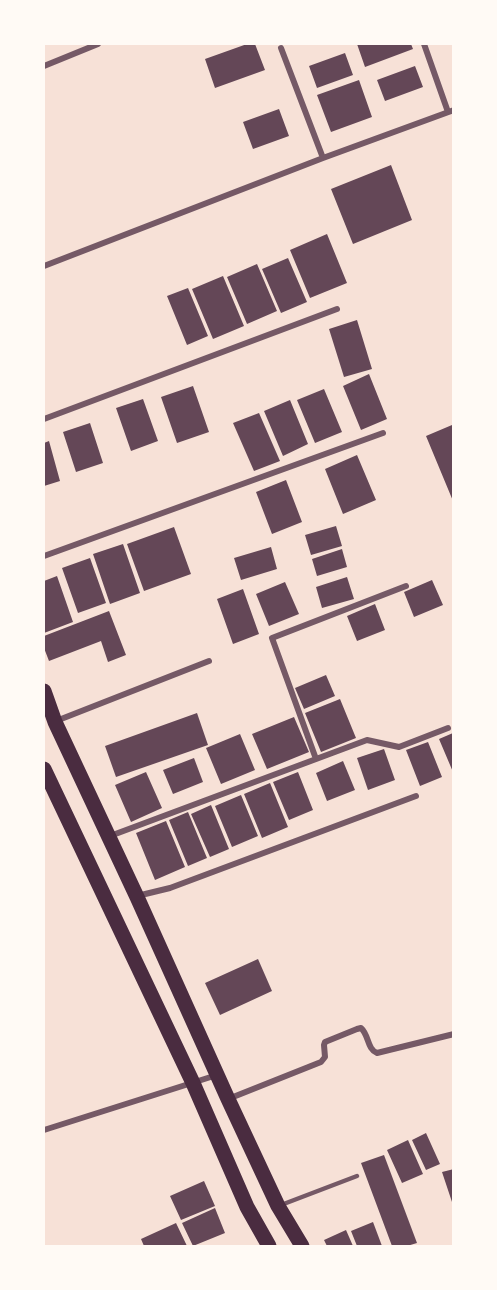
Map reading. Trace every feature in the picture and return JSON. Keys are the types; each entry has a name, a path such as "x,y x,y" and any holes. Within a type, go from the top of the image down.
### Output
{"main road":[{"path":"44,691 55,722 228,1099 278,1206 302,1246"},
{"path":"44,769 193,1083 247,1207 269,1246"}],"street":[{"path":"44,66 98,44"},
{"path":"44,266 451,111 424,44"},
{"path":"281,48 323,158"},
{"path":"44,419 337,309"},
{"path":"44,556 383,433"},
{"path":"316,759 272,638 406,586"},
{"path":"55,722 209,661"},
{"path":"109,836 367,740 399,747 448,728"},
{"path":"137,897 170,888 416,796"},
{"path":"228,1099 321,1062 325,1058 325,1042 357,1029 364,1030 372,1050 377,1053 453,1034"},
{"path":"44,1130 218,1075"}],"lane":[{"path":"278,1206 357,1176"}],"building":[{"path":"247,44 255,44 265,70 215,88 205,59"},
{"path":"357,44 411,44 413,49 365,67"},
{"path":"345,53 353,75 317,88 309,66"},
{"path":"415,66 423,87 385,101 377,80"},
{"path":"359,80 372,117 331,132 317,95"},
{"path":"279,109 289,136 253,149 243,122"},
{"path":"391,165 412,220 353,244 331,189"},
{"path":"327,234 347,283 310,298 290,250"},
{"path":"288,258 307,302 281,313 262,269"},
{"path":"257,264 277,311 247,324 227,277"},
{"path":"223,276 244,326 213,339 192,289"},
{"path":"188,288 208,336 187,345 167,296"},
{"path":"357,320 372,369 344,377 329,329"},
{"path":"369,374 387,419 361,430 343,386"},
{"path":"193,386 209,432 177,443 161,397"},
{"path":"324,389 342,432 315,443 297,400"},
{"path":"143,399 158,441 131,451 116,408"},
{"path":"290,400 308,444 283,456 264,411"},
{"path":"259,413 280,461 254,471 233,423"},
{"path":"90,423 103,463 76,472 63,432"},
{"path":"452,425 453,430 453,501 426,436"},
{"path":"49,441 60,481 44,486 44,443"},
{"path":"357,455 376,500 343,514 325,469"},
{"path":"286,480 302,522 272,534 256,492"},
{"path":"336,526 342,546 311,555 305,535"},
{"path":"174,527 191,574 144,591 127,544"},
{"path":"123,544 140,593 110,604 93,554"},
{"path":"271,547 277,569 241,580 234,558"},
{"path":"342,549 347,567 317,576 312,559"},
{"path":"90,558 106,603 78,613 62,568"},
{"path":"57,576 73,622 44,633 44,581"},
{"path":"347,577 354,599 322,608 316,587"},
{"path":"432,580 443,605 414,617 404,592"},
{"path":"285,582 299,614 269,626 256,594"},
{"path":"243,589 259,634 233,644 217,599"},
{"path":"375,604 385,630 357,641 347,616"},
{"path":"109,611 126,655 108,662 101,641 49,661 44,648 44,636"},
{"path":"326,675 335,696 304,709 295,688"},
{"path":"340,699 356,738 321,752 305,713"},
{"path":"197,713 208,745 116,777 105,746"},
{"path":"294,717 309,752 267,769 252,734"},
{"path":"453,733 453,772 439,739"},
{"path":"240,734 255,770 221,784 206,748"},
{"path":"428,742 442,777 420,786 406,750"},
{"path":"384,749 395,780 368,790 357,758"},
{"path":"194,758 203,782 173,794 163,770"},
{"path":"343,761 355,790 327,801 316,773"},
{"path":"146,772 162,808 131,822 115,785"},
{"path":"298,772 313,810 289,820 273,782"},
{"path":"270,783 288,827 262,838 244,794"},
{"path":"241,795 258,836 232,847 215,806"},
{"path":"211,805 229,849 210,857 191,814"},
{"path":"188,812 207,858 188,866 169,820"},
{"path":"166,821 185,867 155,880 136,833"},
{"path":"258,959 272,991 220,1015 205,983"},
{"path":"426,1133 440,1164 426,1170 412,1140"},
{"path":"408,1140 423,1174 402,1183 387,1150"},
{"path":"384,1155 417,1243 392,1246 361,1163"},
{"path":"454,1169 454,1205 453,1205 442,1172"},
{"path":"204,1181 215,1206 181,1220 170,1196"},
{"path":"215,1208 225,1233 193,1246 182,1223"},
{"path":"373,1222 382,1246 357,1246 351,1231"},
{"path":"176,1223 187,1246 144,1246 141,1239"},
{"path":"346,1230 353,1246 327,1246 324,1240"}]}
